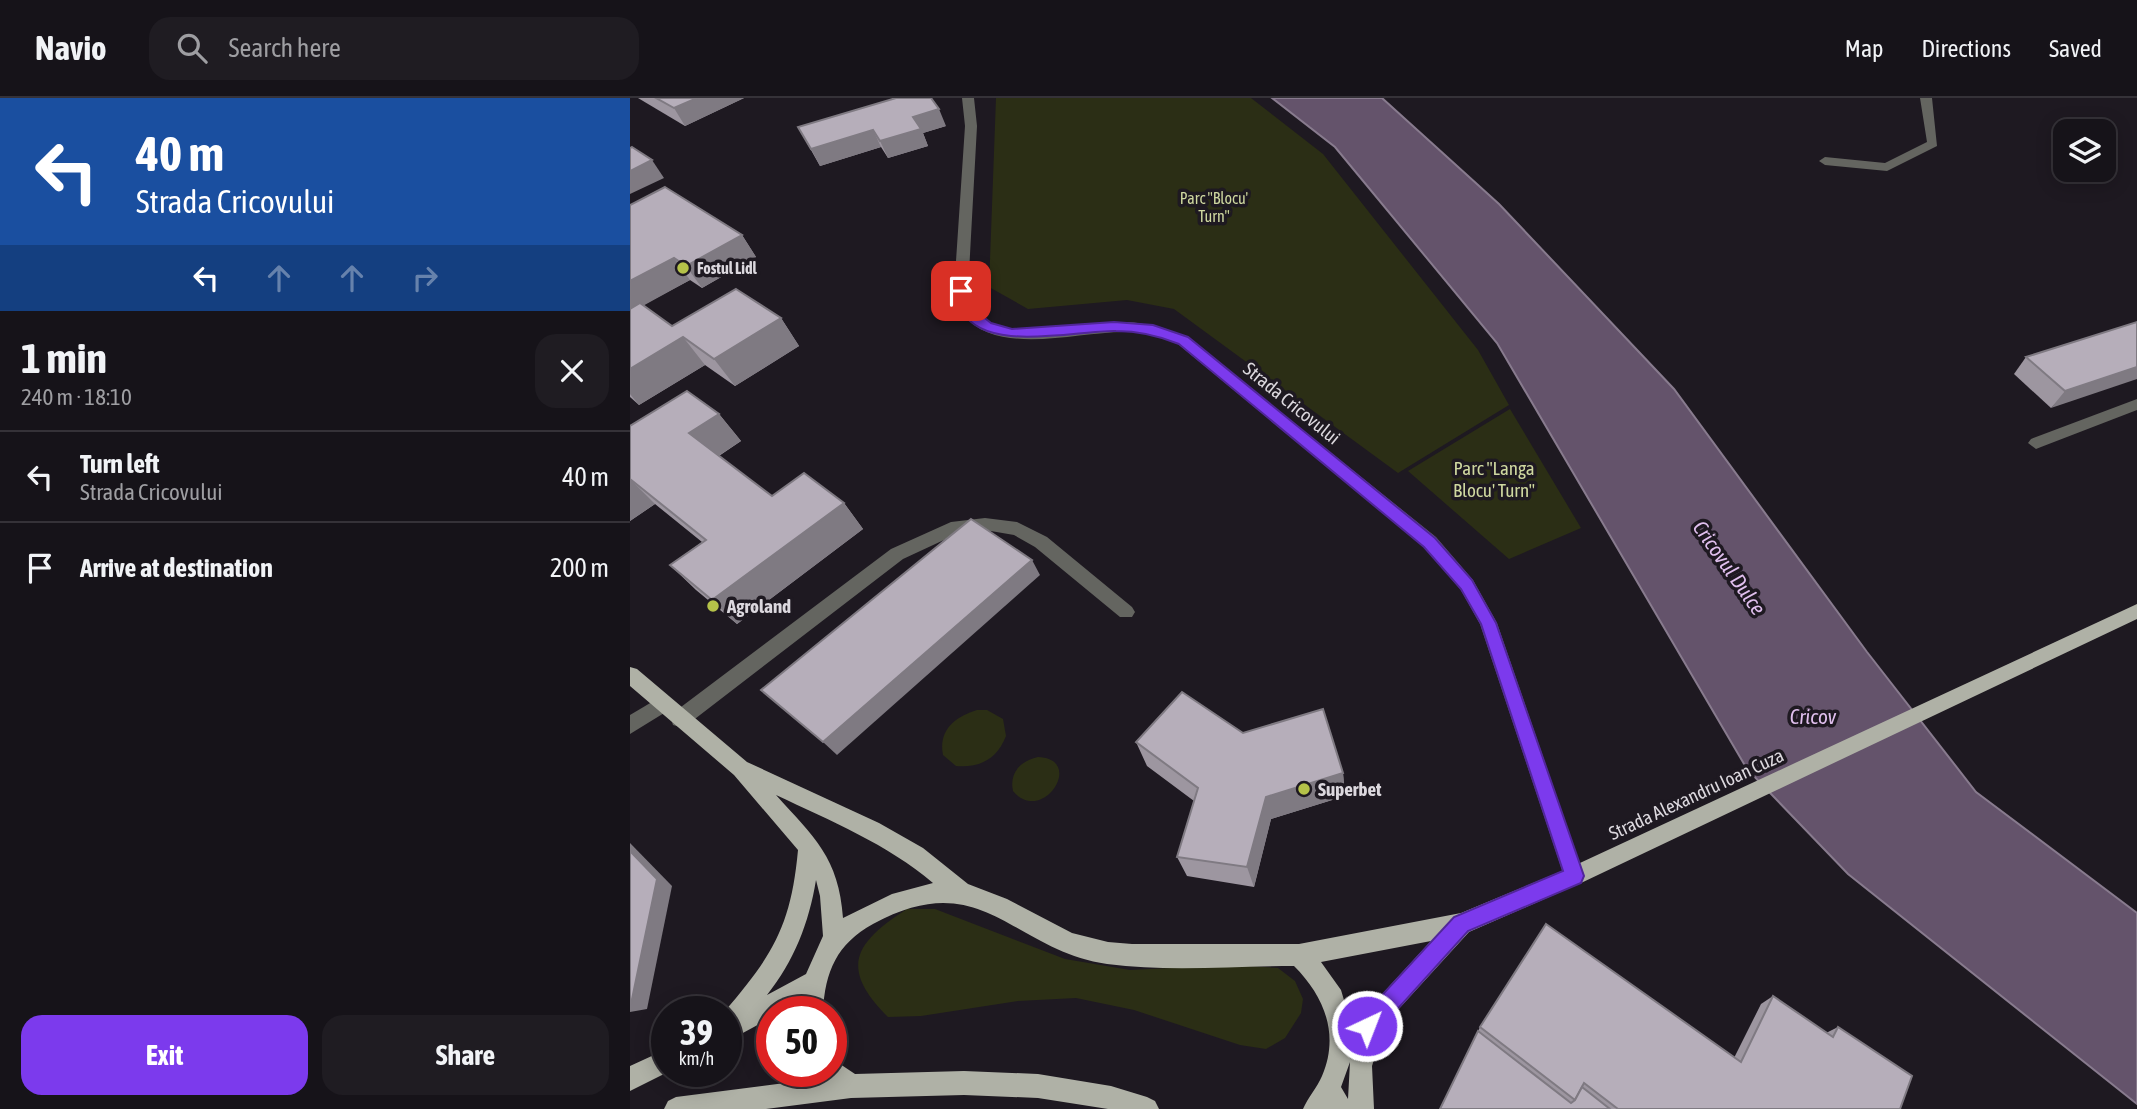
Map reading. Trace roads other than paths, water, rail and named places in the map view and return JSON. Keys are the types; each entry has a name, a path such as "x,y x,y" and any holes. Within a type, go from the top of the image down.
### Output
{"main road":[{"name":"Strada Alexandru Ioan Cuza","path":"961,892 1004,910 1059,941 1107,953 1299,955 1461,924 1574,876 2137,611"},
{"path":"630,675 741,769 809,847 823,867 831,896 834,939"},
{"path":"741,769 872,830 916,855 961,892"},
{"path":"742,1009 785,953 795,932 806,894 809,847"},
{"path":"813,996 813,982 834,939 871,914 913,896 961,892"},
{"name":"Strada Alexandru Ioan Cuza","path":"1342,1054 1461,924"},
{"path":"1299,955 1326,985 1339,1018 1342,1054 1329,1103"},
{"path":"742,1020 813,982"},
{"path":"1362,1109 1358,1093 1360,1064 1380,1012"},
{"path":"630,1079 651,1068"},
{"path":"847,1083 851,1086"},
{"path":"676,1109 851,1086 1046,1085 1112,1096 1147,1109"}],"street":[{"name":"Strada Cricovului","path":"968,98 971,126 961,291 968,311 986,326 1012,333 1114,327 1153,329 1183,341 1430,542 1459,576 1488,623 1574,876"},
{"path":"1825,161 1886,167 1933,144 1926,98"},
{"path":"2036,443 2137,404"},
{"path":"680,719 897,554 957,527 985,524 1017,528 1041,541 1126,612"},
{"path":"630,725 662,704"}],"water":[{"name":"Cricov","path":"1272,98 1382,98 1499,204 1674,389 1867,652 1976,792 2137,913 2137,1104 1848,874 1747,769 1497,343 1335,147"}],"place":[{"name":"Fostul Lidl","path":"683,268"},
{"name":"Agroland","path":"713,606"},
{"name":"Superbet","path":"1304,789"}],"park label":[{"name":"Parc \"Blocu' Turn\"","path":"1214,207"},
{"name":"Parc \"Langa Blocu' Turn\"","path":"1494,479"}],"water label":[{"name":"Cricovul Dulce","path":"1729,568"}]}
